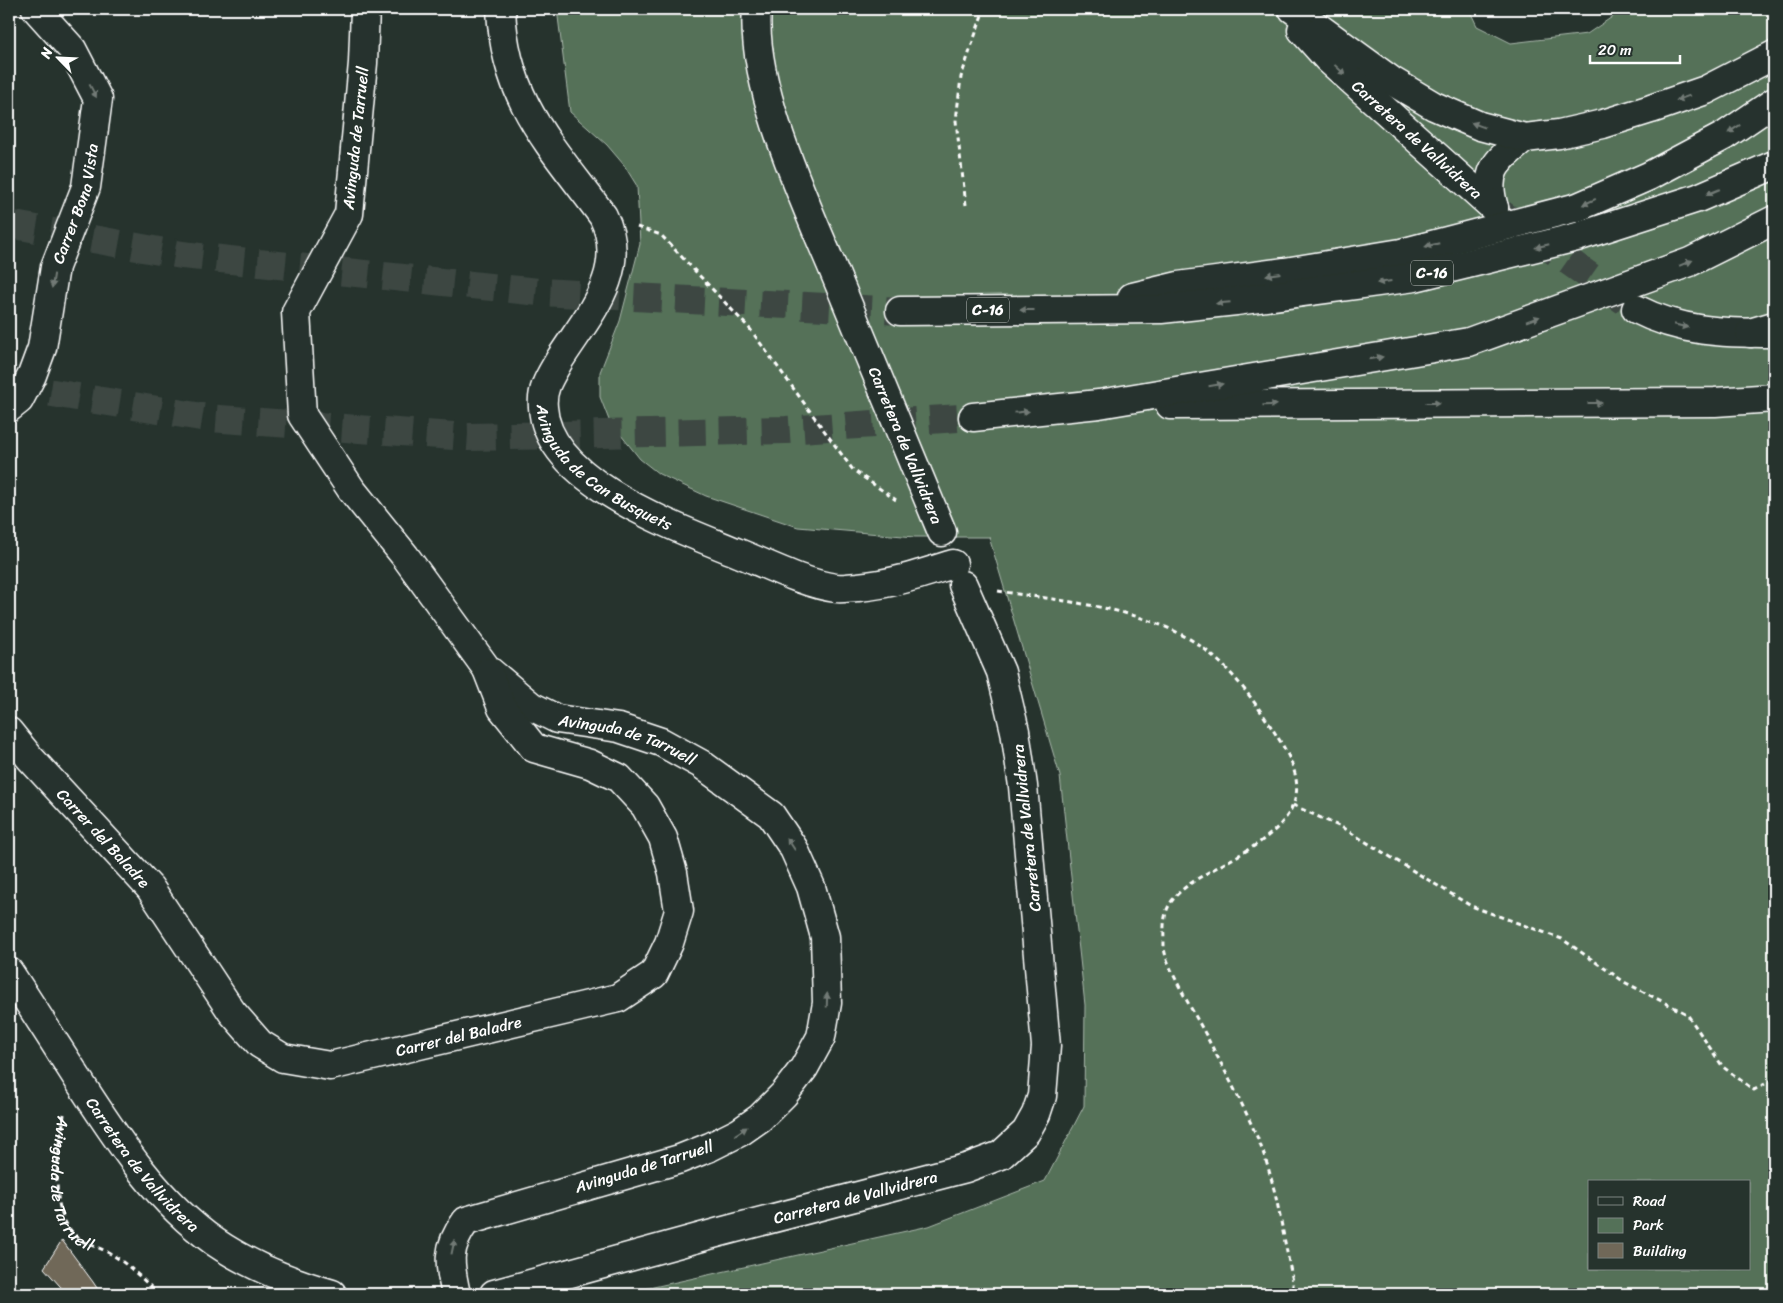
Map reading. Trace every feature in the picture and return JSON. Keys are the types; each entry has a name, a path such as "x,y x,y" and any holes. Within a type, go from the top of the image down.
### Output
{"main road":[{"name":"Carrer Bona Vista","path":"9,408 19,400 32,375 42,348 55,267 86,187 98,99 72,49 36,9"},
{"name":"Avinguda de Tarruell","path":"365,9 363,63 349,214 296,312 302,415 351,490 405,556 487,669 531,706 557,719 619,728 661,742 701,764 771,815 794,849 811,887 825,937 827,1003 821,1037 804,1068 784,1094 760,1118 740,1132 710,1147 680,1158 466,1221 455,1237 449,1263 456,1294"},
{"name":"Avinguda de Can Busquets","path":"501,9 502,37 518,92 533,121 603,216 611,232 613,256 606,284 599,300 549,377 542,394 545,425 557,447 582,472 612,495 672,525 786,573 836,589 958,575"},
{"path":"502,37 509,9"},
{"name":"Carretera de Vallvidrera","path":"494,1294 720,1232 966,1168 1000,1155 1026,1132 1036,1114 1042,1096 1046,1046 1023,786 1015,731 1001,672 958,575 814,222 780,132 766,87 756,41 757,9"},
{"name":"Carretera de Vallvidrera","path":"1282,9 1327,58 1494,208 1488,190 1490,174 1502,156 1525,138"},
{"name":"Carretera de Vallvidrera","path":"1293,9 1392,81 1434,106 1480,126 1525,138 1559,134 1603,124 1652,109 1706,90 1774,55"},
{"path":"1076,309 1178,286 1285,272 1400,253 1578,207 1649,176 1716,140 1774,102"},
{"name":"C-16","path":"900,310 1161,308 1236,302 1415,278 1577,237 1698,198 1774,165"},
{"path":"973,417 1099,404 1469,342 1690,262 1774,220"},
{"path":"1636,309 1661,322 1694,329 1766,331"},
{"path":"1099,404 1227,406 1715,402 1774,398"},
{"name":"Carrer del Baladre","path":"9,732 30,758 150,888 232,1012 260,1044 283,1058 330,1066 618,998 654,974 669,943 679,911 673,874 663,838 645,806 619,778 590,764 534,748 502,708 487,669"},
{"name":"Carretera de Vallvidrera","path":"9,972 119,1141 157,1191 193,1226 238,1256 264,1270 332,1294"}],"path":[{"path":"966,205 956,121 961,77 984,9"},
{"path":"603,216 661,235 750,329 853,470 901,504"},
{"path":"958,575 1140,617 1188,638 1224,667 1254,700 1276,734 1292,764 1298,787 1294,805 1281,824 1259,845 1180,890 1166,912 1164,950 1182,990 1258,1138 1274,1183 1293,1280 1293,1294"},
{"path":"1294,805 1342,828 1471,906 1562,938 1626,983 1687,1014 1723,1067 1754,1090 1774,1079"},
{"name":"Avinguda de Tarruell","path":"64,1113 56,1192 63,1218 83,1241 110,1253 158,1294"}],"green space":[{"path":"557,9 1469,9 1477,26 1511,43 1587,34 1624,9 1774,9 1774,1294 622,1294 929,1226 1045,1181 1084,1106 1085,1005 1060,776 989,537 915,537 798,527 706,496 659,474 640,459 609,420 600,397 600,372 620,321 640,244 637,186 624,165 607,145 570,112"}],"building":[{"path":"62,1240 101,1294 67,1294 44,1268"}],"tunnel":[{"path":"1499,212 1636,309"},
{"path":"9,224 182,255 539,292 900,311"},
{"path":"9,386 208,418 468,437 786,430 973,417"}]}
